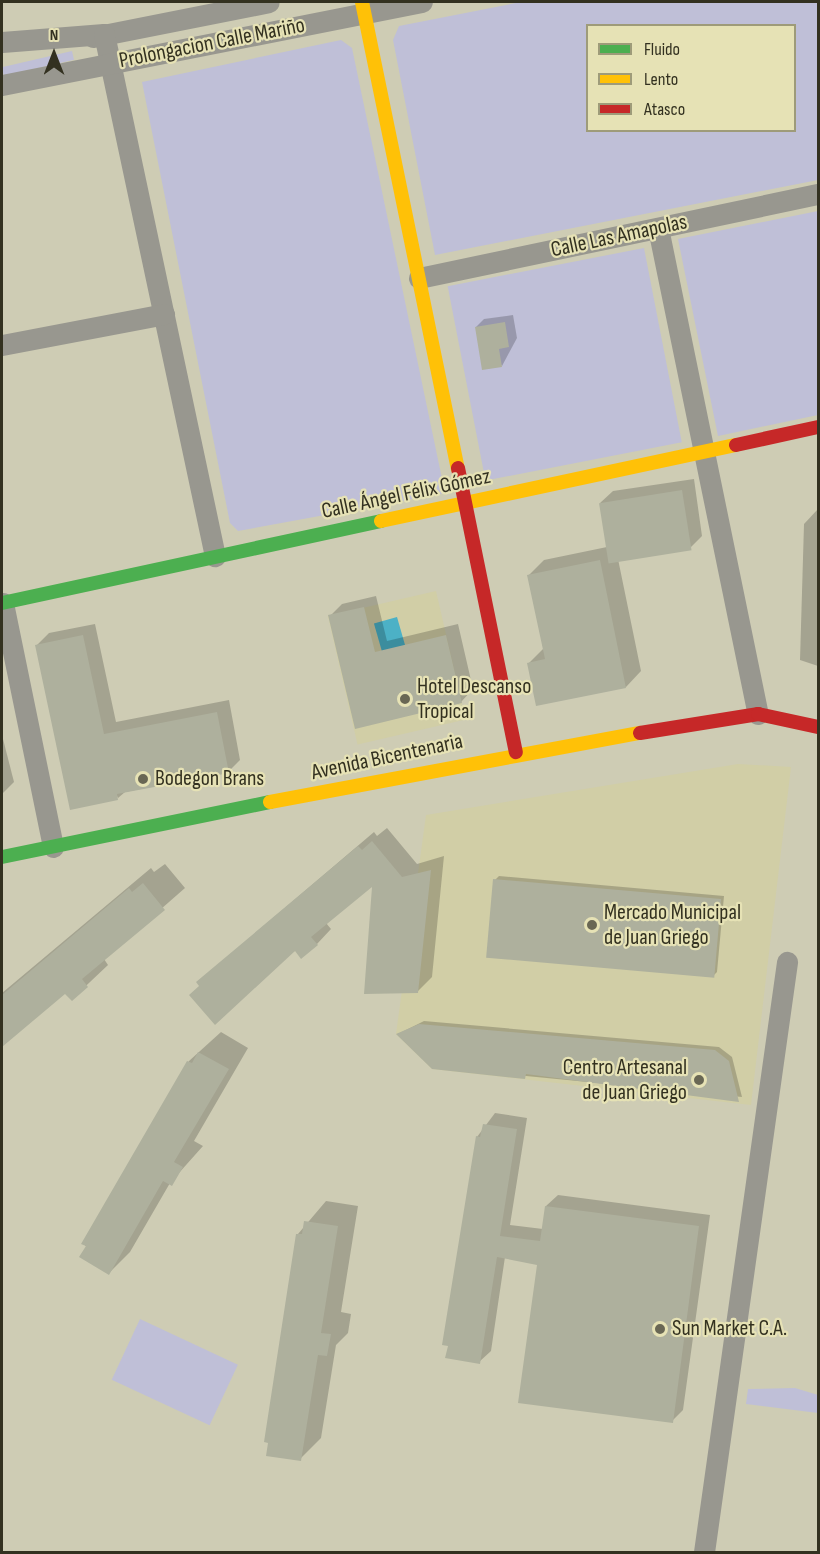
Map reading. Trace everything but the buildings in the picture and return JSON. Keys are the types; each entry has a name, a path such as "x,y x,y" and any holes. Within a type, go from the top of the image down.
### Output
{"street":[{"name":"Prolongacion Calle Mariño","path":"2,55 104,34 187,9 269,2"},
{"name":"Prolongacion Calle Mariño","path":"2,85 193,47 363,7 422,2"},
{"path":"363,7 516,752"},
{"path":"187,9 193,47"},
{"path":"2,42 104,34 215,556"},
{"name":"Calle Las Amapolas","path":"419,278 819,194"},
{"path":"658,228 702,452 758,714"},
{"path":"2,345 164,314"},
{"name":"Calle Ángel Félix Gómez","path":"2,603 819,427"},
{"path":"2,603 53,847"},
{"name":"Avenida Bicentenaria","path":"2,858 516,752 758,714 819,727"},
{"path":"704,1552 787,962"}],"shaded area":[{"path":"521,2 818,2 818,180 435,255 393,40 399,26"},
{"path":"341,40 352,48 445,493 238,531 230,523 142,82"},
{"path":"72,51 74,60 4,76 2,67"},
{"path":"818,211 818,415 718,436 678,239"},
{"path":"644,248 682,442 485,481 448,286"},
{"path":"436,591 466,720 358,745 328,616"},
{"name":"Mercado Municipal de Juan Griego","path":"738,764 791,767 751,1105 432,1069 396,1034 426,815"},
{"path":"140,1319 238,1365 210,1425 112,1380"},
{"path":"795,1388 818,1395 818,1413 746,1404 748,1389"}],"water":[{"path":"397,617 406,649 383,655 374,624"}],"traffic: fast":[{"path":"2,603 381,521"},
{"path":"2,857 270,802"}],"traffic: slow":[{"path":"362,2 458,468"},
{"path":"381,521 736,445"},
{"path":"270,802 640,733"}],"traffic: jam":[{"path":"736,445 818,427"},
{"path":"458,468 516,752"},
{"path":"640,733 758,714 818,727"}],"place":[{"name":"Hotel Descanso Tropical","path":"405,699"},
{"name":"Bodegon Brans","path":"143,779"},
{"name":"Mercado Municipal de Juan Griego","path":"592,925"},
{"name":"Centro Artesanal de Juan Griego","path":"699,1080"},
{"name":"Sun Market C.A.","path":"660,1329"}]}
